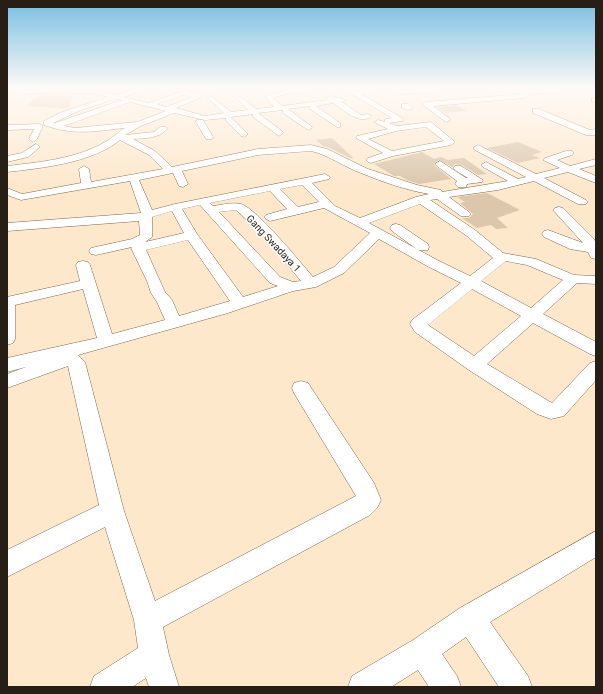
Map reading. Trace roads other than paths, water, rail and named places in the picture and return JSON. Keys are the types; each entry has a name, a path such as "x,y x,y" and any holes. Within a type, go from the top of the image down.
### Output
{"street":[{"path":"50,120 47,123 68,130 106,127 128,120"},
{"path":"56,126 73,120"},
{"path":"68,130 95,120"},
{"path":"121,138 125,131 136,120"},
{"path":"185,123 207,120"},
{"path":"232,120 244,134"},
{"path":"264,120 279,133"},
{"path":"297,120 308,128"},
{"path":"331,120 337,125"},
{"path":"392,120 378,122 396,129"},
{"path":"560,120 594,134"},
{"path":"197,122 209,137"},
{"path":"371,160 391,154 451,142 428,124 396,129 360,138 391,154"},
{"path":"7,126 8,128 39,126 33,146 25,155 7,159"},
{"path":"424,135 439,132"},
{"path":"7,169 56,162 105,146 121,138 160,133"},
{"path":"121,138 152,153 177,174"},
{"path":"304,139 312,148"},
{"path":"374,145 388,141"},
{"path":"7,191 24,197 133,177 177,174 235,156 272,148 312,148 324,151 364,171 415,188 442,194 464,214"},
{"path":"478,148 582,202"},
{"path":"53,151 56,162"},
{"path":"570,153 548,160 596,180"},
{"path":"326,161 342,160"},
{"path":"541,165 554,162"},
{"path":"360,222 420,199 467,187 518,183 596,162"},
{"path":"440,164 467,187"},
{"path":"486,165 518,183"},
{"path":"458,168 478,180 467,187"},
{"path":"84,169 86,186"},
{"path":"96,251 144,239 146,237 147,212 133,177"},
{"path":"7,227 132,219 147,212 175,207 206,206 273,188 325,177"},
{"path":"50,179 50,192"},
{"path":"304,182 325,204 336,212 360,222 434,264 471,282 596,350"},
{"path":"273,188 295,211"},
{"path":"420,199 471,233 494,253 503,257 531,262 573,279 581,278 596,280"},
{"path":"270,217 325,204"},
{"path":"206,206 275,280 291,287"},
{"name":"Gang Swadaya 1","path":"206,206 242,209 276,243 311,284"},
{"path":"175,207 193,239 239,303"},
{"path":"559,210 589,242 595,251"},
{"path":"396,228 423,247 434,264"},
{"path":"7,365 106,342 291,287 311,284 339,270 378,233"},
{"path":"548,234 575,246 595,251"},
{"path":"173,248 193,239"},
{"path":"174,322 164,300 158,293 154,281 138,248 193,239"},
{"path":"503,257 418,324 427,333 475,365 551,411 557,410 596,368"},
{"path":"84,265 106,342"},
{"path":"475,365 573,279"},
{"path":"7,361 7,302 89,283"},
{"path":"7,381 66,360 72,359 76,362 112,511 148,620 154,655 164,687"},
{"path":"148,620 362,507 369,500 366,491 301,388"},
{"path":"7,564 112,511"},
{"path":"363,687 423,650 470,618 596,543"},
{"path":"470,618 517,687"},
{"path":"423,650 446,687"},
{"path":"105,687 154,655"}]}
